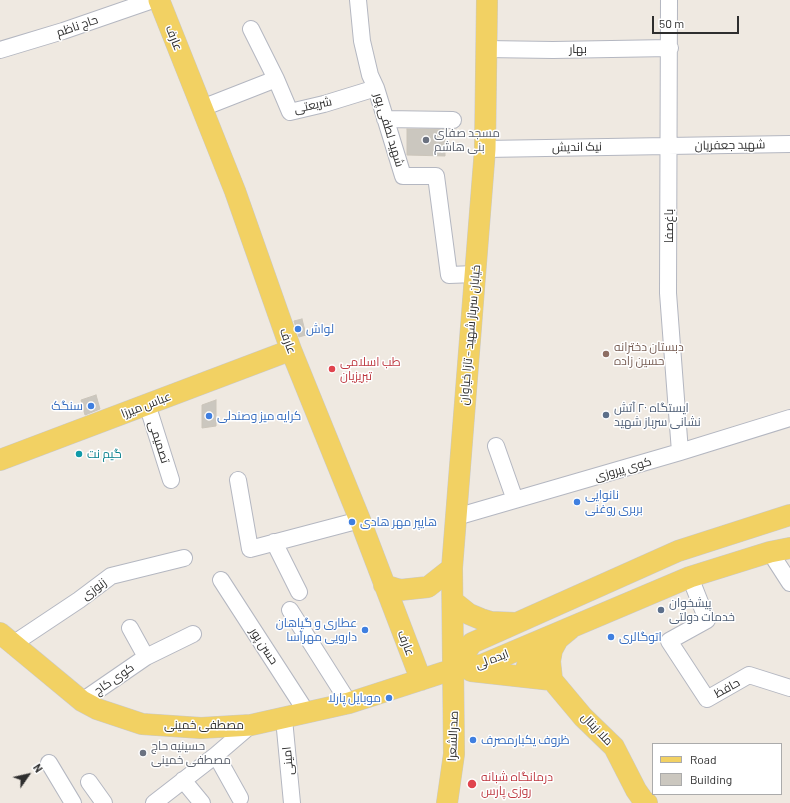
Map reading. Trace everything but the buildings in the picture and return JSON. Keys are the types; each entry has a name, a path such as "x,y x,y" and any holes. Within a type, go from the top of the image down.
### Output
{"main road":[{"name":"عارف","path":"159,0 235,191 291,350 360,520 421,680"},
{"name":"خیابان سرباز شهید - تازا خیاوان","path":"454,669 454,602 452,568 485,149 487,0"},
{"name":"عباس میرزا","path":"0,460 291,350"},
{"name":"ایده لى","path":"454,669 472,643 678,551 790,515"},
{"name":"ایده لى","path":"454,669 482,665 690,577 770,552 790,548"},
{"path":"384,585 400,590 428,587 452,568"},
{"path":"454,602 469,614 481,619 491,622 516,623"},
{"path":"454,669 524,676 551,670 552,650 558,639 575,625"},
{"name":"مصطفی خمینی","path":"7,638 82,701 97,709 142,724 201,728 252,725 284,719 349,703 454,669"},
{"name":"صدرالشعرا","path":"447,803 454,754 454,669"},
{"name":"ملا زینال","path":"551,670 583,717 614,747 636,790 647,803"}],"street":[{"name":"حاج ناظم","path":"0,50 63,31 153,0"},
{"name":"شهید لطفی پور","path":"358,0 362,41 370,75 376,88 403,176 436,176 449,275 475,274"},
{"name":"باغ‌صفا","path":"669,0 668,294 680,452"},
{"path":"202,108 276,79 251,28"},
{"name":"بهار","path":"486,49 553,50 670,48"},
{"name":"شریعتی","path":"276,79 290,112 324,104 376,88"},
{"path":"385,119 453,120"},
{"name":"شهید جعفریان","path":"669,146 790,144"},
{"name":"نیک اندیش","path":"485,149 669,146"},
{"name":"تصمیمی","path":"147,404 171,480"},
{"name":"کوی پیروزی","path":"456,517 680,452 790,418"},
{"path":"496,446 515,500"},
{"path":"238,480 250,548 360,520"},
{"path":"274,542 299,592"},
{"path":"770,552 790,583"},
{"name":"زنوزی","path":"7,638 79,600 111,576 184,558"},
{"name":"حافظ","path":"690,577 707,620 668,641 707,699 749,675 790,688"},
{"name":"حسن پور","path":"221,580 308,713"},
{"path":"290,610 349,703"},
{"name":"کوی کاج","path":"130,628 146,657"},
{"name":"کوی کاج","path":"82,701 146,657 193,634"},
{"name":"امینی","path":"284,719 292,803"},
{"path":"154,803 252,725"},
{"path":"216,755 240,798"},
{"path":"49,763 72,803"},
{"path":"183,780 202,803"},
{"path":"89,782 104,803"}],"place":[{"name":"مسجد صفای بنی هاشم","path":"426,140"},
{"name":"لواش","path":"298,329"},
{"name":"دبستان دخترانه حسین زاده","path":"606,354"},
{"name":"طب اسلامی تبریزیان","path":"332,369"},
{"name":"سنگک","path":"91,406"},
{"name":"ایستگاه ۲۰ آتش نشانی سرباز شهید","path":"606,415"},
{"name":"کرایه میز وصندلی","path":"209,416"},
{"name":"گیم نت","path":"79,454"},
{"name":"نانوایی بربری روغنی","path":"577,502"},
{"name":"هایپر مهر هادی","path":"352,522"},
{"name":"پیشخوان خدمات دولتی","path":"661,610"},
{"name":"عطاری و گیاهان دارویی مهرآسا","path":"365,630"},
{"name":"اتوگالری","path":"611,637"},
{"name":"موبایل پارلا","path":"389,698"},
{"name":"ظروف یکبارمصرف","path":"473,740"},
{"name":"حسینیه حاج مصطفی خمینی","path":"143,753"},
{"name":"درمانگاه شبانه روزی پارس","path":"472,784"}]}
